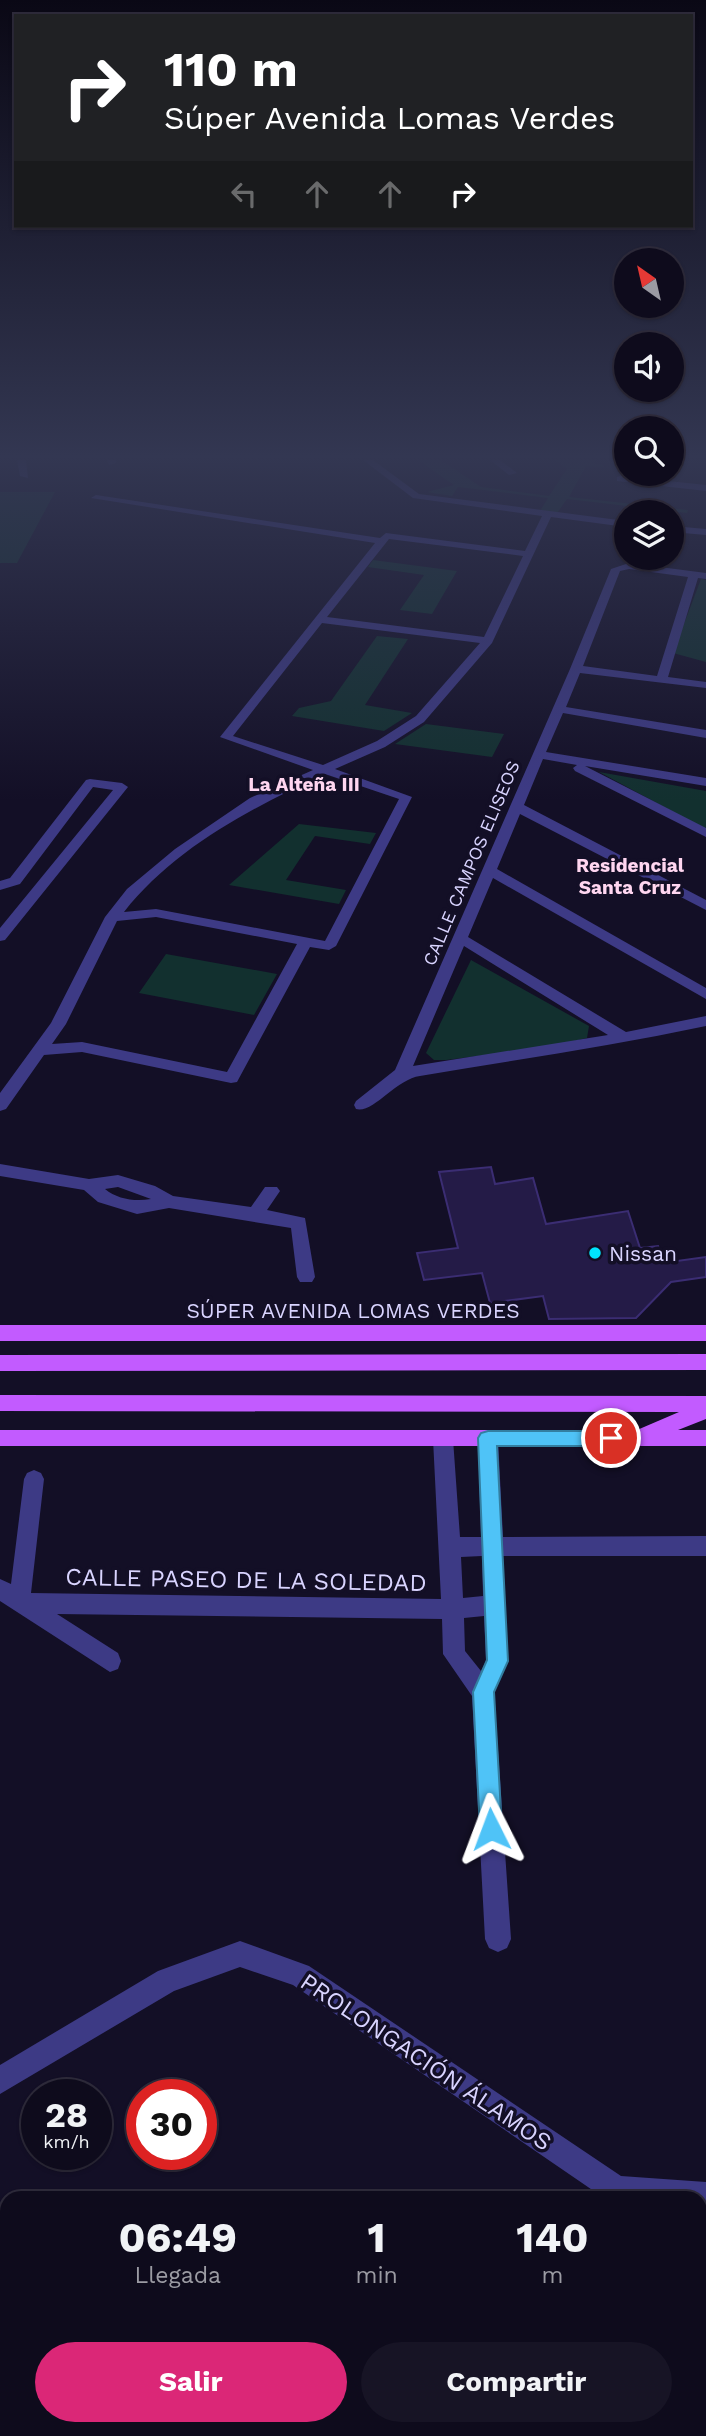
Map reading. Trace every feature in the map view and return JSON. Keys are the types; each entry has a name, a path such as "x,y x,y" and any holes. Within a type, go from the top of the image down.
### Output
{"main road":[{"name":"SÚPER AVENIDA LOMAS VERDES","path":"0,1333 706,1334"},
{"path":"520,1335 579,1361"},
{"path":"0,1363 706,1362"},
{"path":"0,1403 706,1404"},
{"path":"636,1438 706,1410"},
{"path":"0,1437 706,1438"}],"street":[{"path":"112,917 156,912 329,946 406,797 226,737 357,574"},
{"path":"0,1105 58,1024 112,917 132,892 180,852 255,801 381,744 420,719 488,641 518,574"},
{"name":"CALLE CAMPOS ELISEOS","path":"362,1105 402,1073 576,669 614,574"},
{"name":"CALLE CAMPOS ELISEOS","path":"684,574 694,575"},
{"path":"662,679 694,575 706,576"},
{"path":"321,620 488,641"},
{"path":"576,669 706,685"},
{"path":"559,709 706,734"},
{"path":"539,755 706,782"},
{"path":"564,760 706,833"},
{"path":"0,886 15,881 90,783 122,787 0,937"},
{"path":"517,807 706,906"},
{"path":"489,870 706,994"},
{"path":"132,892 156,912"},
{"path":"460,938 624,1038"},
{"path":"41,1050 82,1047 231,1078 305,942"},
{"name":"CALLE CAMPOS ELISEOS","path":"402,1073 624,1038 706,1021"},
{"path":"58,1024 82,1047"},
{"path":"0,1170 89,1185 104,1198 137,1208 169,1202 299,1223 306,1277"},
{"path":"256,1214 271,1191"},
{"path":"488,1438 498,1661 484,1692 498,1939"},
{"path":"443,1439 454,1654 484,1692"},
{"path":"19,1603 34,1479"},
{"path":"450,1547 706,1546"},
{"path":"0,1590 110,1661"},
{"name":"CALLE PASEO DE LA SOLEDAD","path":"19,1603 452,1609 496,1605"},
{"name":"PROLONGACIÓN ÁLAMOS","path":"0,2080 167,1980 240,1954 300,1975 611,2191"}],"green space":[{"path":"415,574 455,574 432,614 400,610 424,575"},
{"path":"701,579 706,580 706,662 673,653"},
{"path":"377,636 408,639 365,705 412,713 384,731 292,716 299,708 331,701"},
{"path":"426,724 504,734 492,757 395,744"},
{"path":"599,772 706,791 706,830 696,824"},
{"path":"299,824 376,833 370,844 315,836 286,880 346,890 339,904 229,885"},
{"path":"166,954 277,974 254,1015 139,993"},
{"path":"471,960 589,1026 587,1038 549,1047 434,1060 426,1053"}],"building":[{"path":"491,1167 495,1184 533,1178 546,1224 628,1211 640,1248 658,1246 663,1263 706,1257 706,1277 671,1282 636,1318 549,1319 543,1296 490,1303 482,1273 424,1280 417,1253 458,1248 439,1172"}],"place":[{"name":"Nissan","path":"595,1253"}],"district":[{"name":"La Alteña III","path":"304,784"},
{"name":"Residencial Santa Cruz","path":"630,876"}],"route":[{"path":"491,1829 484,1692 498,1661 488,1438 611,1438"}]}
